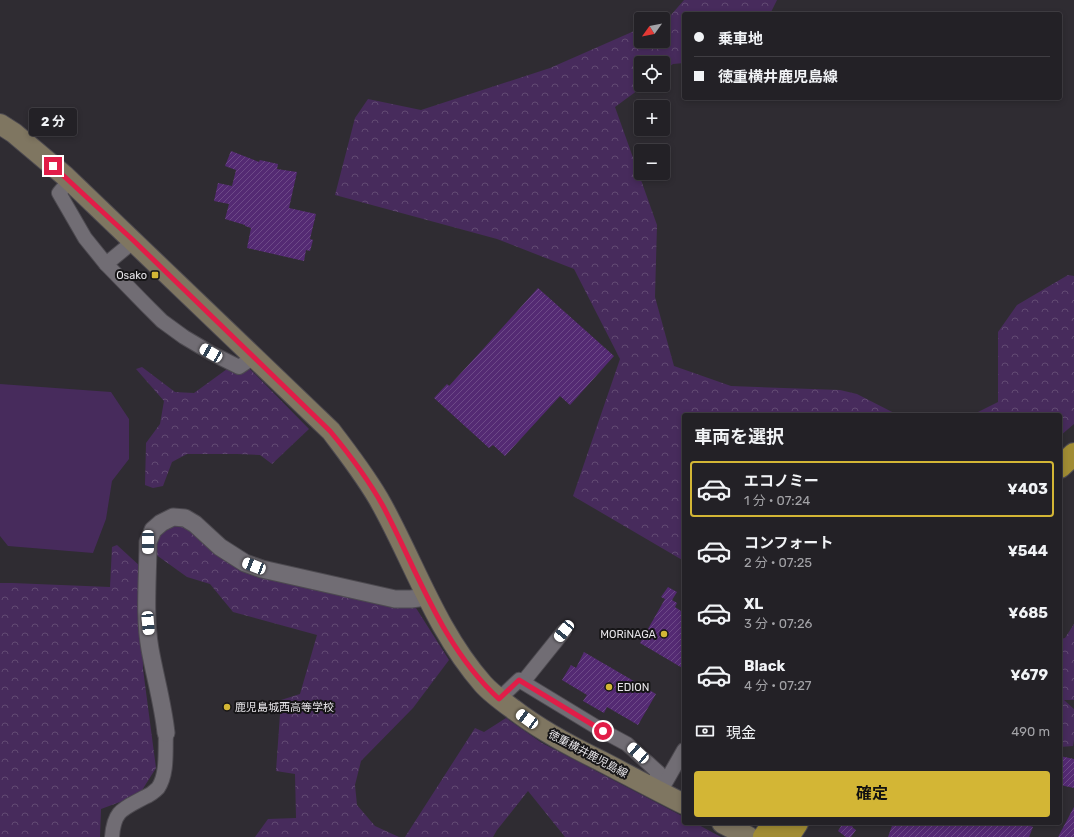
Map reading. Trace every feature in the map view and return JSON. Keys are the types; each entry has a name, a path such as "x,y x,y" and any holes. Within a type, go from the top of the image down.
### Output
{"highway":[{"path":"1062,465 1074,454"},
{"path":"764,837 773,825"},
{"path":"788,837 796,825"}],"main road":[{"name":"徳重横井鹿児島線","path":"0,124 70,180 330,431 354,461 382,505 426,597 448,635 471,670 483,684 499,699 538,727 564,743 682,803"},
{"path":"726,825 749,837"}],"street":[{"path":"70,180 59,193 85,238 106,264 162,321 184,337 239,367 254,357"},
{"path":"106,264 134,241"},
{"path":"112,837 112,826 120,811 151,794 157,788 162,779 164,769 166,733 164,714 150,648 148,623 148,542 153,530 161,522 174,517 185,518 195,524 220,548 232,556 262,569 395,598 411,599 426,597"},
{"path":"523,682 564,631"},
{"path":"499,699 519,680 523,682 627,744 659,773 656,789"},
{"path":"656,789 682,753"}],"green space":[{"path":"684,0 777,0 771,12 682,12 682,63 673,64 670,66 670,56 634,56 634,92 635,92 615,107 634,160 634,180 641,180 657,225 655,297 674,366 731,386 840,390 857,394 894,413 682,413 682,560 573,496 620,359 574,269 497,239 335,195 355,118 368,99 421,110 550,68 634,31 634,48 670,48 670,15"},
{"path":"1068,275 1074,276 1074,424 1062,434 1062,413 976,413 998,402 998,332 1017,305"},
{"path":"142,367 175,392 194,393 227,369 248,367 309,429 272,464 260,455 187,454 172,462 163,486 153,488 145,485 146,443 160,424 164,401 136,369"},
{"path":"0,384 111,392 129,419 129,459 112,481 106,519 93,553 8,546 0,536"},
{"path":"175,526 183,527 333,593 416,608 449,660 413,708 361,761 355,785 357,805 375,826 399,837 255,837 268,819 296,818 295,774 276,771 281,700 300,694 317,635 233,612 210,584 187,577 155,554 160,536 166,529"},
{"path":"117,545 141,567 143,669 156,768 139,795 101,809 100,837 0,837 0,583 110,587 112,547"},
{"path":"1074,624 1074,700 1064,700 1074,709 1074,740 1073,746 1062,747 1062,639 1065,638"},
{"path":"506,718 542,743 682,816 682,825 699,825 721,837 565,837 528,791 493,837 405,837 475,728 484,732"}],"building":[{"path":"231,151 259,162 260,160 278,164 277,169 297,172 289,208 316,214 310,239 313,240 310,251 306,250 304,261 247,248 251,228 225,219 229,204 214,201 218,183 232,186 236,170 225,166"},
{"path":"538,288 614,356 570,405 560,396 505,456 493,445 489,448 434,398 447,384 449,386"},
{"name":"MORiNAGA","path":"668,587 677,592 672,600 677,603 675,607 682,612 682,668 640,643 665,599 661,597"},
{"name":"EDION","path":"584,652 656,694 638,725 607,707 604,713 583,701 587,695 562,680 571,665 576,668"},
{"path":"1062,756 1074,759 1074,788 1062,785"},
{"path":"1074,807 1074,837 1058,837"},
{"path":"842,825 854,825 852,827 856,830 851,837 846,837 838,831"},
{"path":"892,825 1028,825 1033,827 1029,837 888,837"}],"place":[{"name":"Osako","path":"155,275"},
{"name":"MORiNAGA","path":"664,634"},
{"name":"EDION","path":"609,687"},
{"name":"鹿児島城西高等学校","path":"227,707"}],"route":[{"path":"53,166 134,241 330,431 354,461 382,505 426,597 448,635 471,670 483,684 499,699 519,680 603,731"}]}
